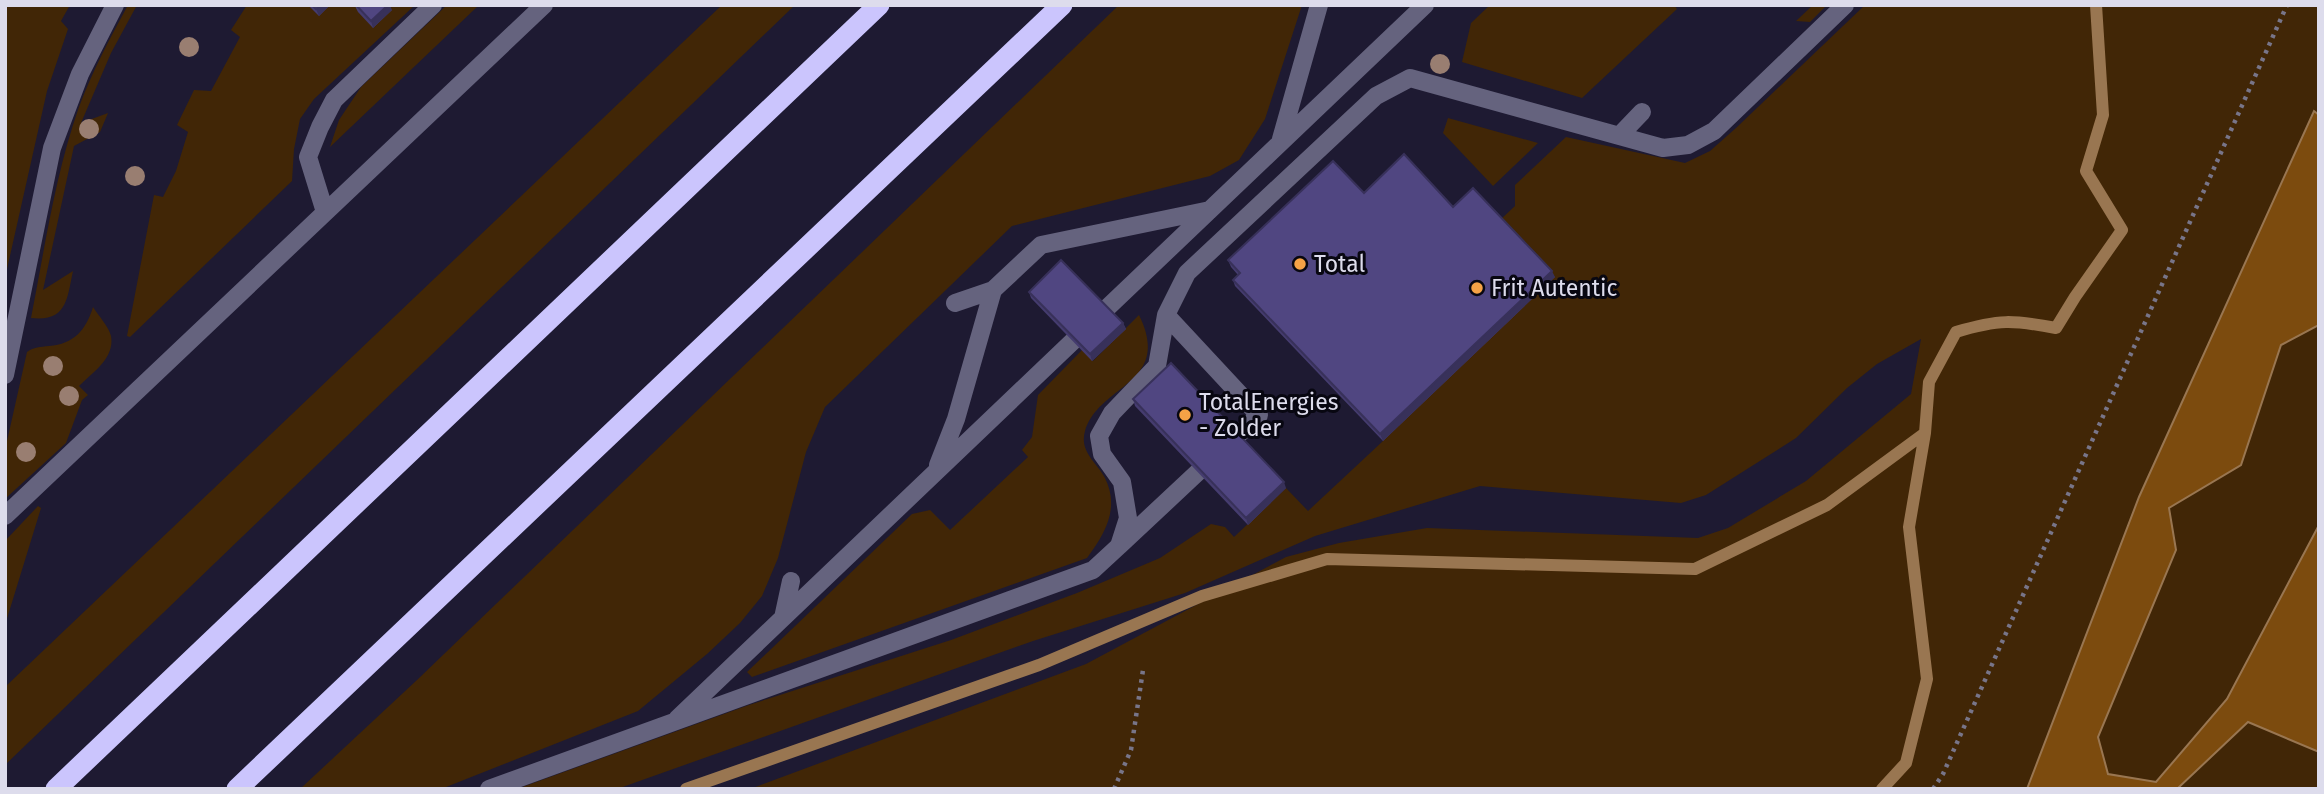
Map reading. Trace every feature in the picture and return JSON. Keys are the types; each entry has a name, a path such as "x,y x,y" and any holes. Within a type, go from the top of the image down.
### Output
{"highway":[{"path":"56,789 879,5"},
{"path":"237,789 1062,5"}],"lane":[{"path":"5,375 52,148 80,74 115,5"},
{"path":"325,212 308,157 329,109 334,100 433,5"},
{"path":"5,516 544,5"},
{"path":"1280,142 1319,5"},
{"path":"1106,309 1425,5"},
{"path":"1119,546 1128,518 1122,482 1102,454 1099,436 1112,413 1157,366 1166,315 1187,273 1376,96 1410,78 1663,148 1688,145 1714,131 1844,5"},
{"path":"1620,135 1642,112"},
{"path":"954,303 993,290 1041,245 1210,210"},
{"path":"935,472 956,419 993,290"},
{"path":"1166,315 1259,415 1237,436"},
{"path":"672,724 1073,341"},
{"path":"489,789 1093,570 1198,472"},
{"path":"783,618 790,581"}],"path":[{"path":"1933,789 1943,774 2287,5"},
{"path":"1114,789 1131,750 1143,670"}],"shaded area":[{"path":"5,5 70,5 61,21 68,29 47,91 5,278"},
{"path":"128,5 137,5 111,53 81,123 108,113 100,132 74,146 43,290 73,271 67,299 59,312 52,316 31,318 51,211 79,107"},
{"path":"247,5 415,5 314,99 300,119 294,149 292,181 130,337 127,336 154,195 163,197 176,171 188,132 177,125 194,90 211,91 240,37 231,30"},
{"path":"447,5 479,5 330,147 339,120 361,87"},
{"path":"722,5 795,5 5,765 5,687"},
{"path":"1119,5 1302,5 1265,119 1239,160 1210,176 1012,226 825,407 806,452 778,558 762,596 740,623 707,654 638,711 441,789 300,789 417,680"},
{"path":"1490,5 1674,5 1677,9 1582,98 1462,62 1471,23"},
{"path":"1813,5 1827,5 1810,22 1796,21"},
{"path":"1865,5 2319,5 2319,789 750,789 1086,664 1286,557 1339,543 1427,528 1698,538 1728,528 1806,481 1911,394 1921,339 1877,364 1847,388 1796,438 1706,495 1681,503 1480,486 1315,536 1185,593 1033,641 617,789 517,789 749,705 951,640 1077,593 1160,558 1211,524 1225,527 1234,537 1286,488 1308,511 1383,441 1500,220 1515,206 1515,185 1566,137 1685,163 1710,151"},
{"path":"2314,111 2319,115 2319,325 2281,345 2241,465 2169,508 2176,550 2098,737 2108,774 2156,782 2227,699 2319,525 2319,752 2248,722 2177,789 2027,789 2139,497"},
{"path":"1448,118 1538,143 1493,186 1443,133"},
{"path":"93,307 110,332 110,351 102,364 79,386 88,395 82,400 66,443 5,499 5,450 27,352 72,339 87,323"},
{"path":"1139,315 1147,338 1147,356 1141,370 1104,403 1093,415 1085,431 1084,445 1105,478 1111,500 1105,530 1087,558 752,677 747,672 912,514 930,510 950,530 1028,457 1022,450 1032,437 1038,395 1082,350 1093,361"},
{"path":"38,506 41,508 5,625 5,541"}],"building":[{"path":"356,5 388,5 371,21"},
{"path":"1404,154 1453,207 1473,188 1552,271 1380,434 1233,280 1240,273 1228,260 1333,161 1364,193"},
{"path":"1061,260 1123,323 1090,354 1029,292"},
{"path":"1171,363 1284,482 1246,518 1133,399"}],"waterway":[{"path":"686,789 1039,665 1202,596 1327,559 1695,569 1827,505 1925,433 1929,382 1956,332 2006,322 2056,328 2122,230 2086,171 2103,115 2096,5"},
{"path":"1882,789 1906,763 1927,679 1909,527 1925,433"}],"place":[{"name":"Total","path":"1300,264"},
{"name":"Frit Autentic","path":"1477,288"},
{"name":"TotalEnergies - Zolder","path":"1185,415"}]}
